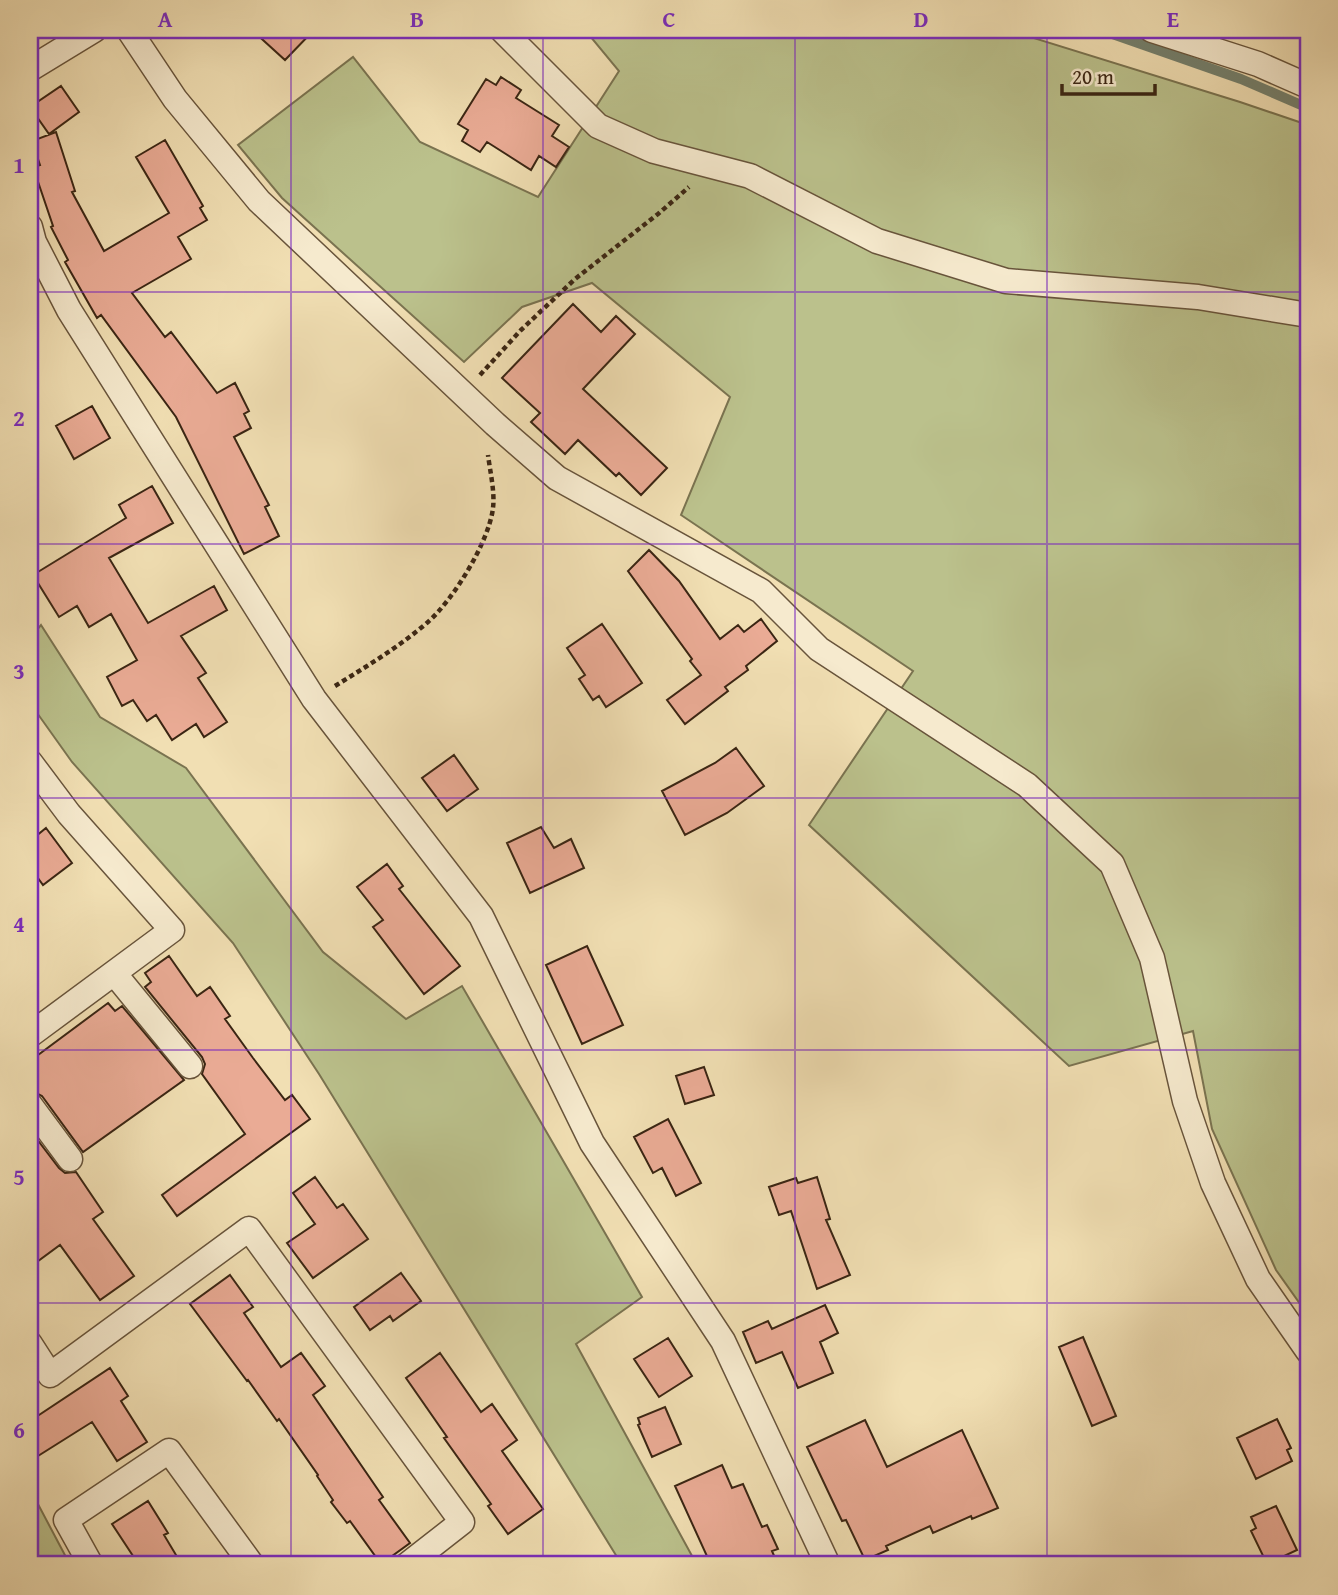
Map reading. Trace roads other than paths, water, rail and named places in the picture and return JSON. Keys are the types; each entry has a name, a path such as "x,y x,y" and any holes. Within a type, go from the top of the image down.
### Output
{"street":[{"path":"30,68 94,30"},
{"path":"129,30 175,99 259,201 495,424 557,478 761,591 819,649 1027,785 1112,864 1152,958 1185,1101 1213,1182 1258,1279 1308,1351"},
{"path":"502,30 598,126 654,152 750,176 877,241 1006,281 1198,297 1308,314"},
{"path":"1152,30 1258,64 1308,86"},
{"path":"30,228 34,242 69,310 314,699 481,916 592,1143 723,1341 828,1565"},
{"path":"30,1035 172,930 34,775"},
{"path":"114,973 190,1066"},
{"path":"30,1105 70,1159"},
{"path":"30,1344 50,1375 249,1229 462,1522 407,1565"},
{"path":"91,1565 66,1520 169,1451 252,1565"}],"waterway":[{"path":"1101,30 1241,79 1308,108"}]}
